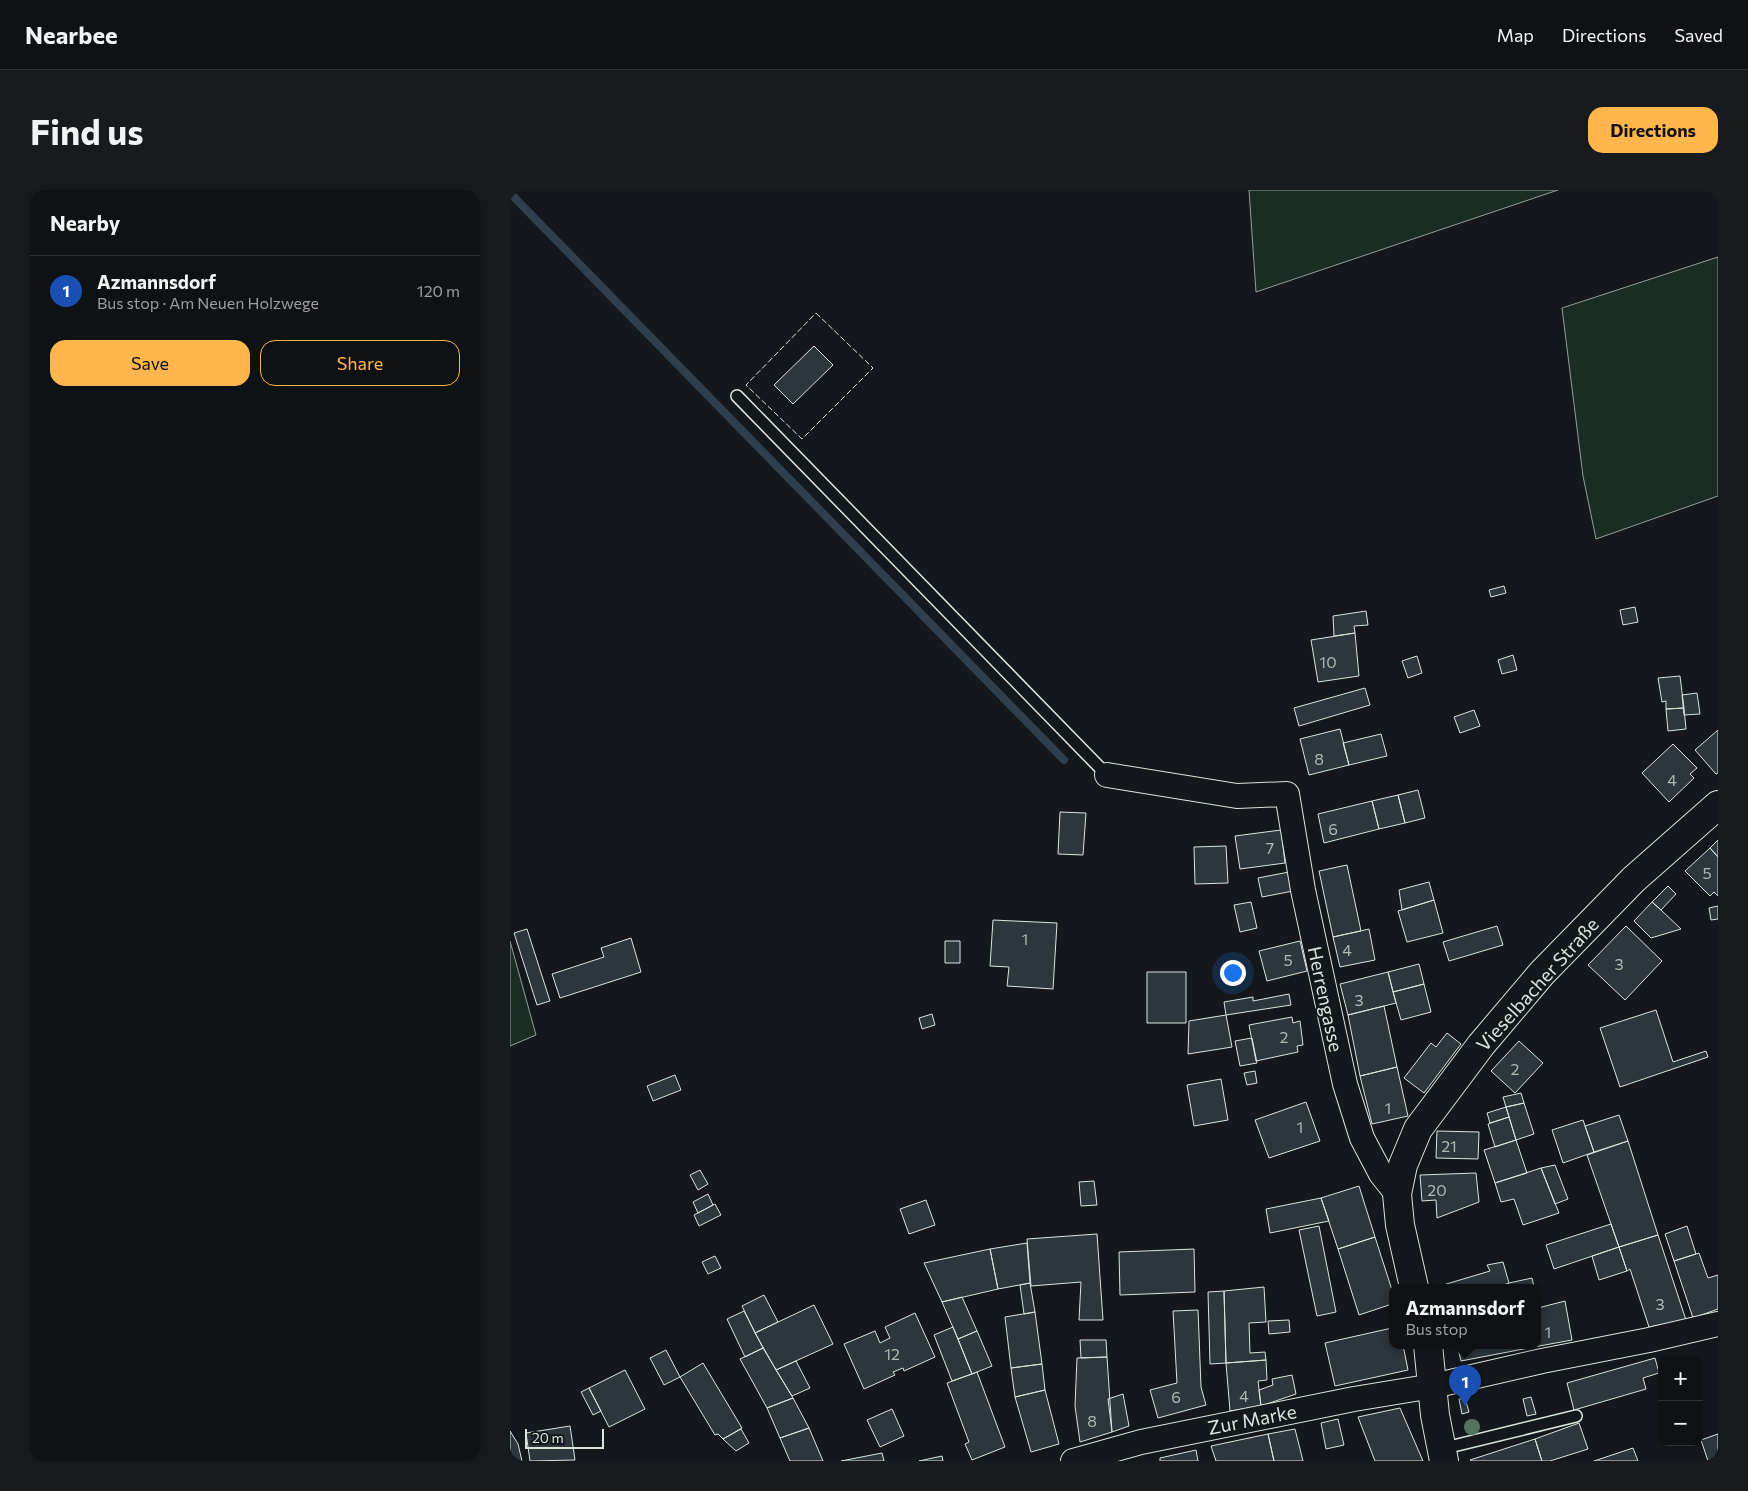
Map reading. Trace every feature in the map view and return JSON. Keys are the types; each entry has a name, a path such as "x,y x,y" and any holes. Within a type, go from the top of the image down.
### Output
{"street":[{"name":"Herrengasse","path":"1107,775 1237,796 1287,794 1303,890 1345,1084 1362,1138 1381,1174 1397,1194"},
{"name":"Vieselbacher Straße","path":"1413,1284 1400,1225 1397,1194 1403,1166 1418,1129 1481,1045 1542,973 1634,879 1718,805"},
{"name":"Zur Marke","path":"1073,1461 1142,1442 1354,1399 1432,1386 1718,1324"},
{"path":"1428,1349 1435,1415 1442,1455"}],"lane":[{"path":"736,396 1107,775"},
{"path":"1442,1455 1576,1416"}],"green space":[{"path":"1249,190 1558,190 1256,292"},
{"path":"1718,257 1718,496 1596,539 1583,476 1562,308"},
{"path":"510,941 536,1035 510,1046"}],"building":[{"path":"814,346 833,365 793,404 774,385"},
{"path":"1504,586 1506,593 1491,597 1489,590"},
{"path":"1635,607 1638,622 1623,625 1620,610"},
{"path":"1366,611 1368,625 1354,626 1355,633 1334,636 1333,616"},
{"path":"1355,633 1359,676 1318,682 1311,640"},
{"path":"1513,655 1517,670 1502,674 1498,660"},
{"path":"1417,656 1422,673 1408,678 1402,661"},
{"path":"1680,676 1684,708 1666,709 1666,701 1662,702 1658,678"},
{"path":"1365,688 1370,705 1299,726 1294,708"},
{"path":"1697,693 1700,714 1684,715 1682,695"},
{"path":"1684,708 1686,729 1668,731 1666,709"},
{"path":"1474,710 1480,726 1460,733 1454,717"},
{"path":"1340,729 1349,765 1309,775 1300,739"},
{"path":"1718,730 1718,773 1716,774 1695,750"},
{"path":"1381,734 1387,756 1349,765 1343,743"},
{"path":"1673,744 1697,768 1690,774 1694,778 1669,802 1642,773"},
{"path":"1418,790 1425,818 1405,823 1398,795"},
{"path":"1398,795 1405,823 1379,829 1372,801"},
{"path":"1372,801 1379,829 1324,843 1318,814"},
{"path":"1060,812 1086,813 1083,855 1058,854"},
{"path":"1281,830 1285,863 1240,869 1235,836"},
{"path":"1718,840 1718,857 1710,848"},
{"path":"1226,846 1228,883 1195,884 1194,847"},
{"path":"1710,848 1718,857 1718,896 1714,892 1710,896 1685,871"},
{"path":"1347,865 1361,931 1333,937 1319,871"},
{"path":"1289,872 1293,891 1262,897 1258,878"},
{"path":"1429,882 1434,900 1402,910 1399,890"},
{"path":"1668,886 1676,894 1661,910 1652,902"},
{"path":"1434,900 1443,933 1407,942 1398,911"},
{"path":"1251,902 1257,928 1240,932 1234,905"},
{"path":"1652,902 1681,929 1651,938 1634,921"},
{"path":"1718,906 1718,919 1711,920 1709,908"},
{"path":"993,920 1057,923 1053,989 1007,986 1009,967 990,966"},
{"path":"1497,926 1503,945 1449,961 1443,942"},
{"path":"1626,926 1662,961 1625,1000 1588,965"},
{"path":"527,929 550,1001 537,1005 514,933"},
{"path":"1369,929 1375,960 1340,967 1333,937"},
{"path":"631,938 641,972 560,998 552,974 604,957 601,948"},
{"path":"945,941 960,941 960,963 945,963"},
{"path":"1300,941 1307,971 1267,981 1259,951"},
{"path":"1419,964 1424,984 1393,992 1388,972"},
{"path":"1147,972 1186,972 1186,1023 1147,1023"},
{"path":"1388,972 1396,1003 1348,1015 1340,984"},
{"path":"1424,984 1431,1012 1401,1020 1393,992"},
{"path":"1289,994 1291,1005 1226,1015 1224,1002 1253,997 1253,1001"},
{"path":"1384,1006 1397,1067 1360,1076 1348,1015"},
{"path":"1656,1010 1673,1062 1706,1051 1708,1057 1620,1087 1600,1028"},
{"path":"932,1014 935,1025 922,1029 919,1018"},
{"path":"1226,1015 1232,1047 1188,1054 1189,1021"},
{"path":"1292,1017 1293,1023 1300,1021 1303,1045 1297,1046 1298,1052 1256,1061 1249,1025"},
{"path":"1447,1033 1461,1044 1424,1093 1404,1078 1431,1043 1436,1047"},
{"path":"1252,1038 1257,1063 1240,1066 1235,1041"},
{"path":"1519,1041 1543,1063 1515,1093 1491,1071"},
{"path":"1397,1067 1408,1116 1372,1124 1360,1076"},
{"path":"1255,1071 1257,1083 1247,1085 1244,1073"},
{"path":"675,1075 681,1090 653,1101 647,1086"},
{"path":"1221,1079 1228,1120 1194,1126 1187,1085"},
{"path":"1521,1093 1524,1103 1506,1107 1503,1097"},
{"path":"1306,1102 1320,1141 1269,1158 1255,1120"},
{"path":"1524,1103 1534,1134 1516,1140 1506,1107"},
{"path":"1506,1107 1509,1117 1490,1123 1487,1113"},
{"path":"1619,1115 1628,1141 1594,1152 1585,1126"},
{"path":"1509,1117 1516,1140 1495,1147 1488,1124"},
{"path":"1583,1120 1594,1152 1563,1163 1552,1130"},
{"path":"1437,1131 1479,1132 1478,1159 1436,1158"},
{"path":"1516,1140 1527,1173 1495,1183 1484,1150"},
{"path":"1628,1141 1658,1235 1619,1247 1587,1155"},
{"path":"1555,1165 1568,1199 1555,1204 1541,1168"},
{"path":"1541,1168 1559,1213 1523,1225 1514,1199 1501,1202 1495,1183"},
{"path":"700,1170 708,1184 698,1190 690,1175"},
{"path":"1476,1173 1479,1202 1437,1218 1436,1200 1422,1201 1420,1175"},
{"path":"1094,1181 1097,1205 1081,1206 1079,1182"},
{"path":"1359,1186 1375,1237 1338,1249 1321,1198"},
{"path":"708,1194 713,1205 698,1213 693,1202"},
{"path":"1321,1198 1329,1221 1270,1233 1266,1209"},
{"path":"926,1200 935,1225 909,1234 900,1209"},
{"path":"715,1204 721,1215 699,1226 694,1215"},
{"path":"1611,1224 1619,1247 1554,1269 1546,1245"},
{"path":"1319,1226 1336,1312 1317,1316 1299,1230"},
{"path":"1687,1226 1696,1254 1674,1261 1665,1234"},
{"path":"1097,1234 1103,1320 1079,1320 1081,1282 1031,1286 1027,1239"},
{"path":"1658,1235 1686,1320 1649,1327 1630,1269 1627,1271 1619,1247"},
{"path":"1375,1237 1390,1284 1389,1305 1359,1315 1338,1249"},
{"path":"1027,1243 1030,1283 998,1289 990,1249"},
{"path":"1619,1247 1627,1271 1599,1280 1592,1256"},
{"path":"990,1249 998,1289 942,1302 924,1263"},
{"path":"1194,1249 1195,1292 1120,1295 1119,1252"},
{"path":"1699,1253 1708,1278 1718,1275 1718,1309 1693,1318 1674,1261"},
{"path":"715,1256 721,1268 708,1274 702,1262"},
{"path":"1503,1262 1509,1283 1446,1284 1490,1271 1487,1265"},
{"path":"1532,1278 1533,1284 1507,1284"},
{"path":"1030,1283 1035,1312 1024,1314 1020,1285"},
{"path":"1264,1287 1266,1322 1249,1323 1250,1353 1265,1352 1266,1360 1226,1363 1224,1291"},
{"path":"1224,1291 1226,1363 1210,1364 1208,1292"},
{"path":"764,1295 778,1322 755,1333 742,1306"},
{"path":"962,1297 977,1331 958,1339 942,1302"},
{"path":"1565,1301 1572,1340 1541,1346 1541,1307"},
{"path":"814,1305 833,1344 776,1370 755,1333"},
{"path":"1198,1310 1201,1387 1206,1405 1158,1418 1150,1390 1177,1383 1173,1311"},
{"path":"744,1311 763,1348 745,1357 727,1319"},
{"path":"1035,1312 1042,1364 1011,1368 1005,1317"},
{"path":"915,1313 935,1357 904,1371 903,1368 893,1372 895,1375 864,1389 844,1344 875,1331 880,1343 890,1338 885,1327"},
{"path":"1289,1320 1290,1332 1269,1334 1268,1321"},
{"path":"953,1327 972,1374 952,1381 934,1335"},
{"path":"1389,1329 1389,1349 1404,1349 1408,1370 1335,1386 1325,1343"},
{"path":"977,1331 992,1366 972,1374 958,1339"},
{"path":"1080,1340 1106,1340 1107,1357 1081,1358"},
{"path":"763,1348 793,1398 767,1408 740,1359"},
{"path":"1458,1349 1524,1349 1461,1361"},
{"path":"666,1350 680,1377 664,1385 650,1358"},
{"path":"1107,1357 1112,1432 1080,1442 1075,1406 1077,1358"},
{"path":"1655,1358 1658,1369 1658,1373 1643,1378 1646,1389 1574,1410 1567,1383"},
{"path":"1266,1360 1267,1380 1258,1381 1261,1406 1230,1411 1226,1363"},
{"path":"796,1361 810,1388 792,1396 776,1370"},
{"path":"703,1363 742,1428 723,1439 718,1434 715,1435 680,1377"},
{"path":"1042,1364 1045,1390 1015,1397 1011,1368"},
{"path":"625,1370 645,1409 609,1427 589,1388"},
{"path":"977,1372 1005,1447 972,1460 965,1444 969,1442 947,1383"},
{"path":"1292,1375 1296,1394 1261,1406 1259,1390 1273,1385 1272,1379"},
{"path":"589,1388 601,1411 593,1415 581,1392"},
{"path":"1045,1390 1059,1444 1031,1452 1015,1397"},
{"path":"1123,1394 1129,1426 1112,1432 1108,1399"},
{"path":"1531,1397 1536,1414 1527,1416 1523,1399"},
{"path":"793,1398 809,1428 780,1438 767,1408"},
{"path":"1465,1398 1469,1412 1462,1414 1459,1399"},
{"path":"1400,1408 1423,1461 1375,1461 1358,1417"},
{"path":"892,1409 904,1436 880,1447 867,1420"},
{"path":"1338,1419 1344,1445 1326,1449 1321,1423"},
{"path":"1579,1423 1588,1449 1550,1461 1542,1461 1535,1439"},
{"path":"570,1426 575,1460 530,1461 526,1433"},
{"path":"809,1428 823,1461 790,1461 780,1438"},
{"path":"741,1429 749,1443 736,1451 723,1439"},
{"path":"1295,1429 1303,1461 1274,1461 1268,1434"},
{"path":"510,1431 518,1444 522,1461 510,1461"},
{"path":"1268,1434 1274,1461 1216,1461 1211,1446"},
{"path":"1718,1434 1718,1461 1708,1461 1703,1446 1703,1439"},
{"path":"1535,1439 1542,1461 1470,1460"},
{"path":"1633,1448 1638,1461 1594,1461"},
{"path":"1196,1450 1198,1461 1160,1461 1160,1458"},
{"path":"882,1453 884,1461 841,1461"},
{"path":"942,1456 943,1461 919,1461"}],"waterway":[{"path":"510,193 1064,760"}],"fence":[{"path":"816,313 873,368 802,439 746,385 816,313"}],"place":[{"name":"Azmannsdorf","path":"1465,1406"}]}
